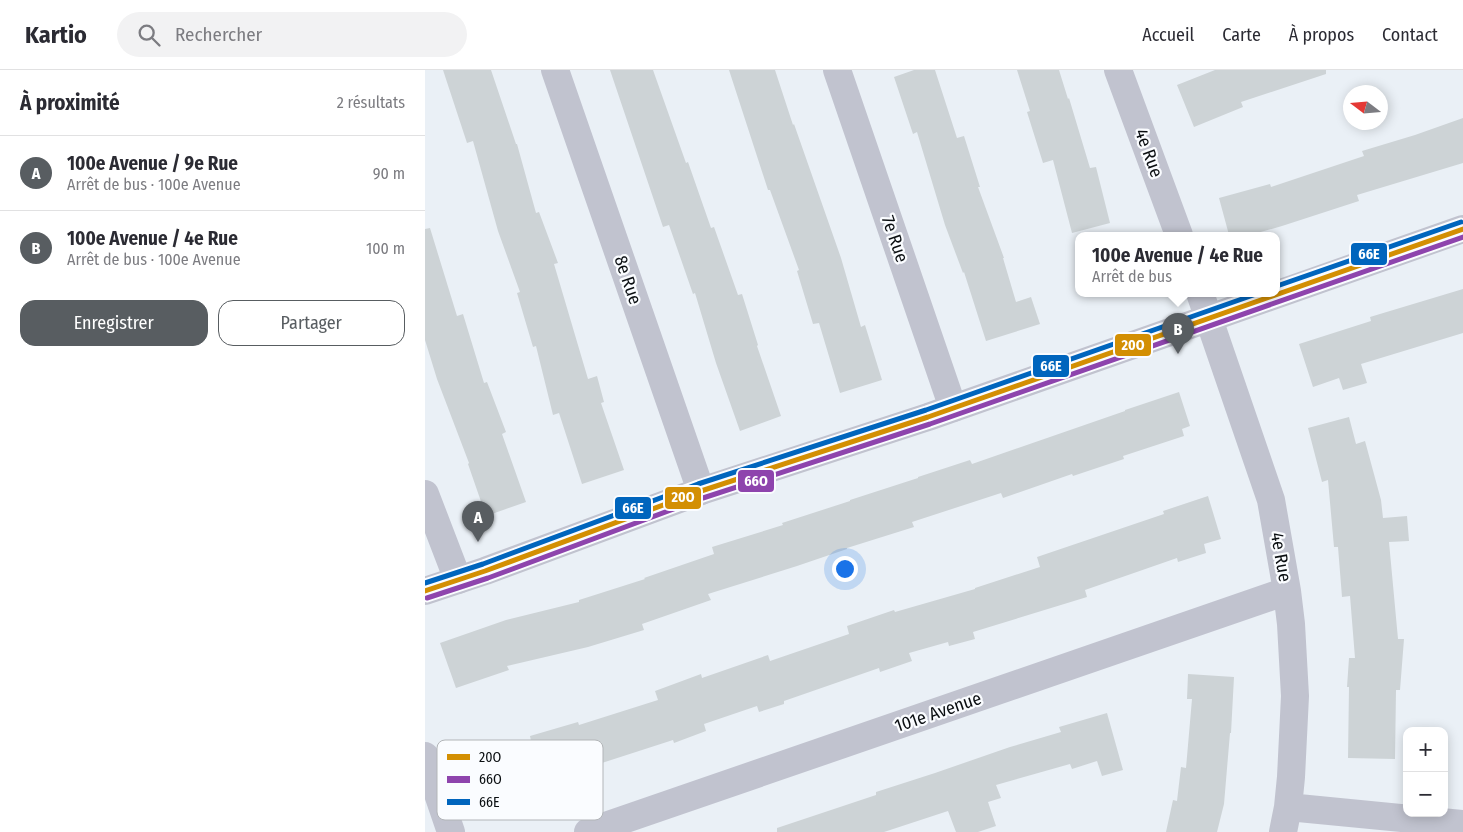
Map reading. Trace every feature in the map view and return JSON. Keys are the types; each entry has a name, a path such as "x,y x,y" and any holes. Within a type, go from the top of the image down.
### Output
{"street":[{"name":"8e Rue","path":"555,70 701,491"},
{"name":"7e Rue","path":"837,70 953,408"},
{"name":"4e Rue","path":"1118,70 1178,232"},
{"path":"1280,293 1463,229"},
{"name":"4e Rue","path":"1201,297 1271,500 1287,591 1295,696 1291,777 1285,819"},
{"path":"425,591 701,491 953,408 1269,297"},
{"path":"425,494 458,580"},
{"name":"101e Avenue","path":"588,832 1287,591"},
{"path":"425,756 437,791"},
{"path":"1285,819 1463,824"},
{"path":"447,820 451,832"}],"building":[{"path":"443,70 491,70 517,144 536,213 539,212 558,263 554,264 588,379 597,376 604,402 601,403 624,470 582,484 559,413 553,415 536,346 533,347 517,293 520,292 498,231 473,141 467,143"},
{"path":"610,70 653,70 711,228 714,227 738,295 742,294 757,346 781,416 740,431 716,363 695,293 693,294 669,225 663,227"},
{"path":"729,70 775,70 841,258 861,327 865,325 882,380 840,393 819,323 813,324 797,271 799,270 770,190 768,190"},
{"path":"914,70 935,70 957,138 964,136 980,187 978,187 1004,258 1016,302 1031,297 1040,324 986,341 964,272 945,225 917,132 913,134 894,77"},
{"path":"1017,70 1059,70 1090,168 1096,167 1110,223 1072,233 1053,160 1043,163 1027,112 1030,111"},
{"path":"1215,70 1326,70 1326,74 1241,102 1243,107 1194,127 1177,85"},
{"path":"1463,118 1463,163 1357,195 1359,201 1282,226 1261,232 1228,232 1219,198 1270,184 1271,187 1364,156 1362,151"},
{"path":"430,228 457,316 463,314 484,383 487,382 506,432 502,434 526,502 486,516 425,340 425,229"},
{"path":"1463,289 1463,333 1361,364 1367,383 1343,390 1339,378 1313,387 1299,344 1371,321 1370,317"},
{"path":"1179,392 1190,426 1182,429 1184,436 1123,456 1124,459 1073,476 1072,474 1003,498 1001,493 912,522 914,527 708,594 711,600 642,624 644,630 588,647 507,666 509,670 456,688 440,643 506,620 579,602 579,600 714,554 712,547 783,525 782,523 970,460 972,464"},
{"path":"1349,417 1356,444 1365,441 1381,500 1383,518 1407,516 1409,541 1389,542 1398,639 1404,639 1400,690 1396,690 1395,759 1348,758 1349,687 1347,687 1349,658 1355,658 1350,596 1342,597 1338,547 1334,547 1328,480 1322,482 1308,428"},
{"path":"1208,496 1221,539 1204,544 1206,553 1178,562 1177,558 1085,590 1087,597 973,632 975,639 949,646 948,642 909,653 912,661 880,672 879,668 784,701 784,704 759,712 757,706 704,724 706,731 674,743 673,740 603,763 603,740 531,740 530,736 578,722 579,725 658,700 655,691 701,674 702,678 768,655 770,661 849,634 847,626 894,610 895,612 975,589 1040,567 1037,557 1164,514 1163,511"},
{"path":"1188,674 1234,677 1224,804 1217,832 1166,832 1173,800 1177,801 1181,767 1186,768 1192,699 1187,699"},
{"path":"1107,713 1123,770 1102,776 1097,761 1072,769 1070,764 996,785 1001,798 988,802 996,826 978,832 956,832 948,811 884,832 777,832 777,828 876,795 876,792 1061,732 1059,727"}],"transit line":[{"name":"66E","path":"1280,285 1461,222"},
{"name":"20O","path":"1280,293 1463,229"},
{"name":"66O","path":"427,598 488,578 703,498 930,424 1463,237"},
{"name":"66E","path":"425,583 483,564 698,484 926,410 1248,297"},
{"name":"20O","path":"425,591 485,571 701,491 928,417 1269,297"}],"place":[{"name":"100e Avenue / 4e Rue","path":"1178,354"},
{"name":"100e Avenue / 9e Rue","path":"478,542"}]}
